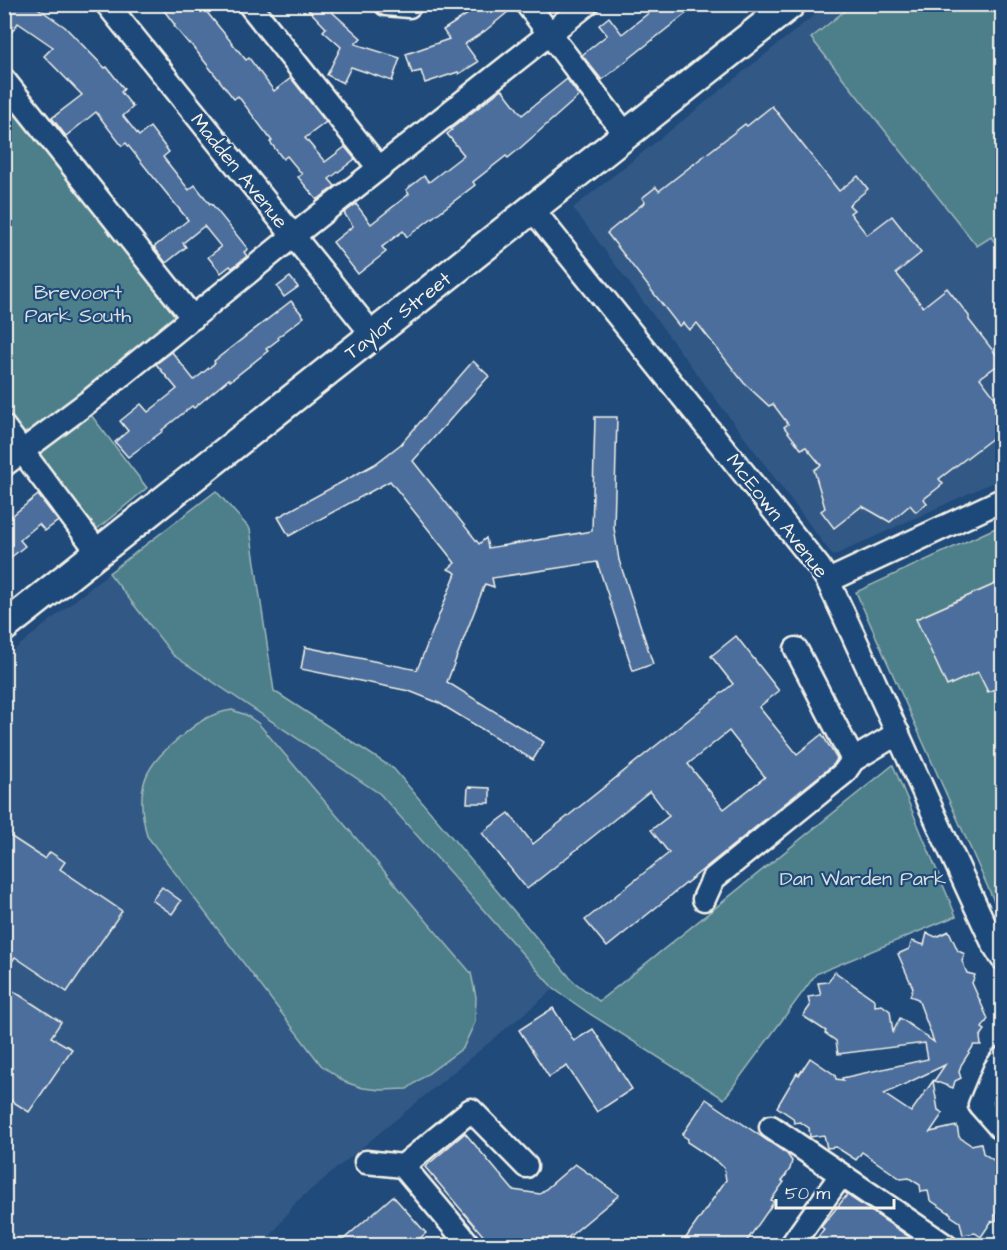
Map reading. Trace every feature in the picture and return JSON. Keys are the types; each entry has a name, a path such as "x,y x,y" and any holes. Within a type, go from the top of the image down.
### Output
{"main road":[{"name":"Taylor Street","path":"4,627 791,4"}],"street":[{"name":"Madden Avenue","path":"107,4 373,336"},
{"path":"249,4 379,168"},
{"path":"386,4 411,4"},
{"path":"527,4 626,135"},
{"path":"4,465 92,399 292,237 587,4"},
{"path":"4,80 193,318"},
{"name":"McEown Avenue","path":"533,210 828,581 950,853 1002,958"},
{"path":"4,427 98,552"},
{"path":"828,581 1002,500"},
{"path":"796,649 853,760"},
{"path":"704,899 713,879 844,773 853,760 898,733"},
{"path":"1002,1059 994,1068 980,1105 1002,1130"},
{"path":"403,1166 471,1110 526,1166"},
{"path":"771,1127 946,1245"},
{"path":"366,1162 403,1166 470,1245"},
{"path":"791,1245 841,1175"}],"shaded area":[{"path":"827,5 1002,5 1002,478 833,556 573,208"},
{"path":"109,573 173,655 380,794 554,989 296,1202 264,1245 5,1246 5,657"}],"green space":[{"path":"852,5 1002,5 1002,253 991,237 977,246 811,38"},
{"name":"Brevoort Park South","path":"5,94 176,313 173,323 78,398 147,488 96,530 21,431 5,404"},
{"name":"Dan Warden Park","path":"216,491 250,529 274,691 394,769 573,981 599,1001 893,765 956,916 816,974 724,1099 554,989 380,794 173,655 109,573"},
{"path":"1002,525 1002,919 856,592"},
{"path":"232,710 258,723 471,973 476,997 475,1022 463,1048 407,1089 363,1088 345,1082 321,1065 147,836 143,819 142,790 151,767 170,746 195,726 211,716"}],"building":[{"path":"4,4 32,4 65,27 105,68 107,67 124,89 121,92 133,107 123,116 139,136 150,127 169,152 163,157 189,190 195,185 211,203 248,249 244,252 247,256 232,268 230,266 221,273 208,257 221,247 204,226 183,243 186,247 166,263 154,247 188,220 126,143 122,146 96,112 66,136 52,118 82,95 44,56 53,47 18,23 4,43"},
{"path":"159,4 189,4 194,10 201,5 246,60 249,58 274,91 291,78 326,122 305,138 325,162 345,147 355,159 329,179 335,186 317,200 298,177 302,174 287,156 283,159 238,96 234,99 174,26"},
{"path":"303,4 340,4 332,12 361,38 355,44 400,58 392,81 351,67 343,83 327,75 341,47 323,31 326,28"},
{"path":"483,4 514,4 514,7 465,44 478,62 459,74 458,72 425,83 421,71 412,73 406,54 449,39 443,30"},
{"path":"660,4 698,4 602,80 582,55 607,35 599,25 609,17 622,34"},
{"path":"567,79 579,96 508,158 506,156 473,182 475,185 407,237 403,231 382,247 386,252 358,274 333,242 353,226 344,213 356,204 371,224 409,194 406,190 424,176 429,182 464,155 447,134 502,89 522,115"},
{"path":"772,106 839,191 858,176 868,189 849,205 854,210 850,213 867,235 892,216 921,253 896,273 923,307 947,288 1002,362 980,378 1002,407 1002,431 939,479 943,484 924,499 927,503 916,512 910,505 890,522 862,506 834,528 821,511 825,508 814,470 821,465 806,447 801,449 784,427 788,424 773,404 769,406 744,383 697,323 689,330 683,323 679,326 607,233 645,202 642,198 656,187 659,191 745,124 747,126"},
{"path":"290,277 298,287 284,297 277,287"},
{"path":"291,301 304,317 278,337 279,339 266,349 268,351 194,408 192,406 128,457 115,442 128,431 120,421 141,404 148,412 177,389 156,364 172,352 194,380 215,363 214,361"},
{"path":"473,361 489,376 413,461 479,544 486,538 488,548 592,531 595,417 617,417 614,528 619,560 653,664 633,671 597,562 492,578 494,587 485,584 447,682 544,742 533,760 439,703 409,691 301,669 305,647 417,670 456,573 448,569 455,563 390,481 289,536 278,517 375,464 401,444"},
{"path":"38,495 58,521 45,531 39,524 20,540 25,546 4,563 4,522"},
{"path":"1002,581 1002,686 988,692 978,672 947,686 916,619"},
{"path":"736,636 779,691 759,707 797,754 822,734 837,759 834,764 607,947 585,920 669,853 651,830 669,816 650,791 527,889 482,833 509,813 533,844 733,684 711,656","holes":["729,731 765,777 724,809 688,764"]},
{"path":"468,787 490,788 490,803 467,803"},
{"path":"4,832 45,859 50,852 65,862 60,869 122,911 67,992 15,957 4,973"},
{"path":"162,887 181,901 172,914 152,900"},
{"path":"949,931 958,951 965,954 962,961 967,973 975,975 972,983 988,1019 982,1028 985,1030 980,1037 981,1045 974,1045 961,1065 959,1072 961,1078 955,1081 953,1088 934,1081 945,1065 884,1094 911,1112 933,1081 938,1110 943,1113 930,1132 957,1126 959,1137 971,1145 981,1143 983,1153 1002,1166 1001,1213 996,1215 997,1220 991,1222 981,1237 975,1233 963,1235 960,1222 930,1200 928,1191 921,1192 920,1185 909,1178 901,1179 862,1152 856,1160 836,1147 827,1148 824,1135 810,1137 809,1128 800,1122 794,1123 793,1118 777,1107 797,1073 799,1075 810,1058 835,1075 836,1079 843,1080 842,1078 928,1059 925,1043 838,1054 836,1041 825,1033 826,1031 803,1016 810,1006 808,997 821,995 818,983 828,982 835,972 875,1000 875,1006 882,1005 890,1011 893,1032 900,1018 934,1042 918,999 910,996 913,988 898,954 909,949 912,941 924,945 927,933 936,937"},
{"path":"4,985 61,1022 51,1037 72,1049 29,1112 4,1096"},
{"path":"553,1008 574,1041 593,1029 632,1089 597,1112 567,1066 549,1077 519,1030"},
{"path":"706,1099 787,1154 792,1161 782,1181 784,1182 771,1200 774,1202 744,1245 681,1245 726,1180 724,1168 687,1142 688,1139 682,1135"},
{"path":"465,1133 513,1190 540,1194 575,1164 619,1195 559,1245 491,1245 425,1167"},
{"path":"847,1195 920,1245 812,1245 824,1229 821,1227"},
{"path":"393,1196 426,1233 412,1245 337,1245"}]}
